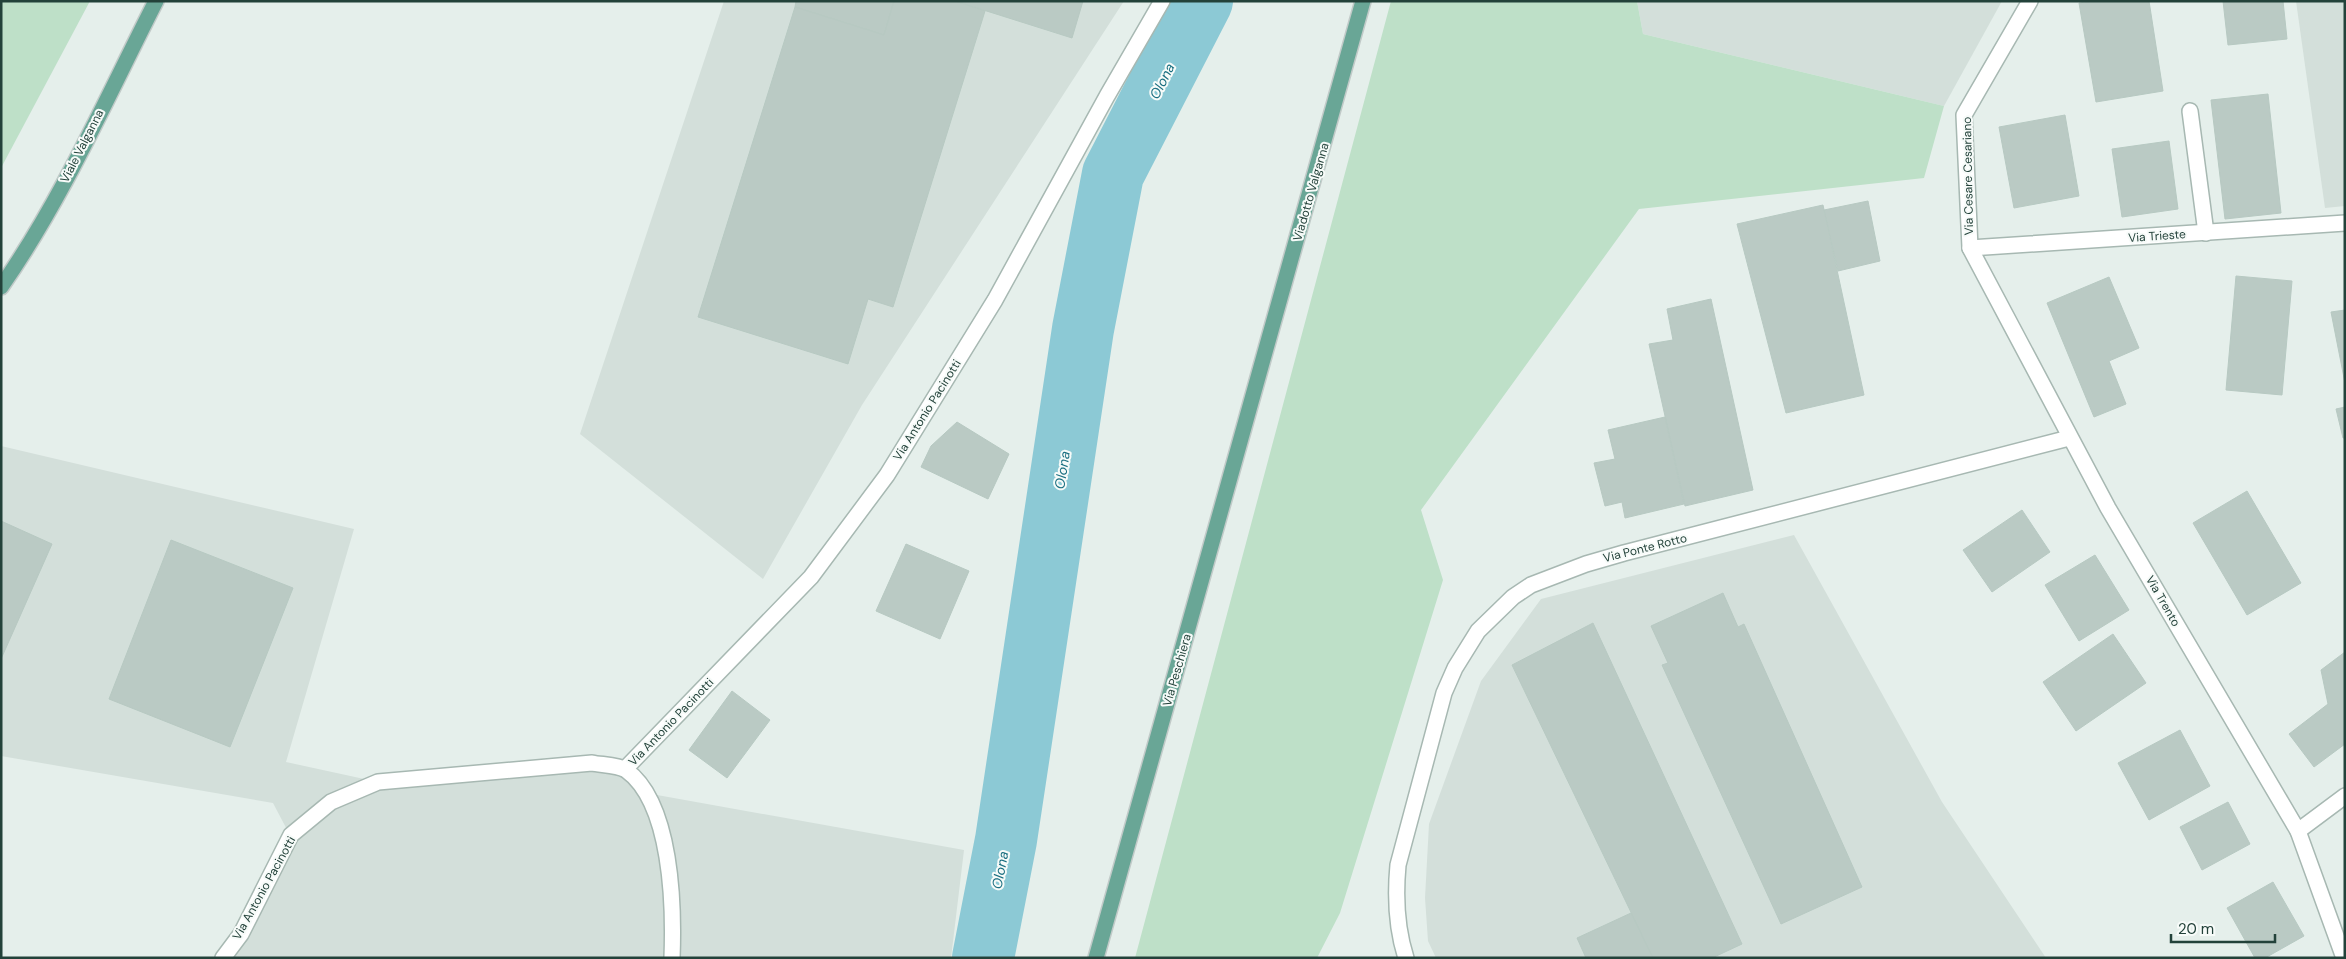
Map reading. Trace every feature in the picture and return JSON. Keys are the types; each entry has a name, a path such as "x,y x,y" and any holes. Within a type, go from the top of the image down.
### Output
{"main road":[{"name":"Viale Valganna","path":"1,287 25,252 51,206 156,1"},
{"name":"Viadotto Valganna","path":"1258,382 1363,1"},
{"name":"Via Peschiera","path":"1096,958 1258,382"}],"street":[{"name":"Via Antonio Pacinotti","path":"625,769 811,577 887,474 995,300 1106,96 1162,1"},
{"name":"Via Cesare Cesariano","path":"1970,248 1964,115 2030,1"},
{"path":"2190,111 2206,233"},
{"name":"Via Trieste","path":"1970,248 2345,223"},
{"name":"Via Trento","path":"1970,248 2069,438 2108,508 2298,831 2344,958"},
{"name":"Via Ponte Rotto","path":"1406,958 1396,916 1395,890 1398,865 1444,693 1455,668 1478,631 1513,597 1530,585 1586,564 1624,553 2069,438"},
{"name":"Via Antonio Pacinotti","path":"223,958 241,934 291,835 331,802 378,782 592,763 625,769 646,793 664,835 674,922 672,958"},
{"path":"2298,831 2345,796"}],"shaded area":[{"path":"724,1 1124,1 862,405 763,579 580,434"},
{"path":"1637,1 2002,1 1944,106 1643,34"},
{"path":"2296,1 2345,1 2345,206 2325,208"},
{"path":"1,446 354,529 286,762 378,782 592,763 625,769 646,793 964,850 951,958 223,958 293,841 273,803 1,756"},
{"path":"1794,535 1942,802 2046,958 1436,958 1428,941 1425,898 1429,824 1481,681 1541,599"}],"green space":[{"path":"1,1 90,1 1,168"},
{"path":"1391,1 1637,1 1643,34 1944,106 1924,178 1639,209 1421,510 1443,580 1340,913 1317,958 1135,958"}],"building":[{"path":"796,1 894,1 884,35 795,7"},
{"path":"894,1 955,1 985,11 893,307 868,299 848,364 698,317 795,7 884,35"},
{"path":"955,1 1083,1 1072,38"},
{"path":"2092,1 2149,1 2163,91 2096,102 2079,3"},
{"path":"2223,1 2283,1 2287,39 2228,45"},
{"path":"2268,94 2281,213 2225,219 2211,100"},
{"path":"2065,115 2079,196 2014,208 1999,127"},
{"path":"2169,141 2178,209 2122,217 2112,149"},
{"path":"1868,201 1880,261 1838,271 1824,210"},
{"path":"1823,205 1864,395 1786,413 1737,224"},
{"path":"2236,276 2292,281 2282,395 2226,390"},
{"path":"2109,277 2139,348 2109,361 2126,404 2094,417 2047,303"},
{"path":"1711,299 1753,490 1685,506 1649,344 1673,340 1667,309"},
{"path":"2345,310 2345,383 2331,312"},
{"path":"2345,407 2345,438 2343,438 2336,409"},
{"path":"1665,417 1684,504 1625,518 1622,502 1605,506 1594,463 1615,459 1608,430"},
{"path":"957,422 1009,454 988,499 921,467 931,446"},
{"path":"2247,491 2301,583 2247,615 2193,523"},
{"path":"2022,510 2050,552 1992,592 1963,550"},
{"path":"1,521 52,544 1,659"},
{"path":"171,540 293,588 230,747 109,699"},
{"path":"906,544 969,571 940,639 876,611"},
{"path":"2095,555 2129,610 2079,641 2045,585"},
{"path":"1723,593 1738,627 1744,624 1862,887 1781,924 1662,665 1668,663 1651,626"},
{"path":"1593,623 1742,944 1712,958 1653,958 1512,665"},
{"path":"2113,634 2146,683 2076,731 2043,682"},
{"path":"2345,652 2345,744 2314,767 2289,734 2328,704 2321,670"},
{"path":"732,691 770,720 727,778 689,750"},
{"path":"2180,730 2210,786 2149,820 2118,763"},
{"path":"2228,802 2250,844 2202,870 2180,827"},
{"path":"2273,882 2304,936 2265,958 2255,958 2227,908"},
{"path":"1631,913 1653,958 1586,958 1577,938"}],"waterway":[{"name":"Olona","path":"983,958 1006,840 1083,329 1113,174 1202,1"}]}
